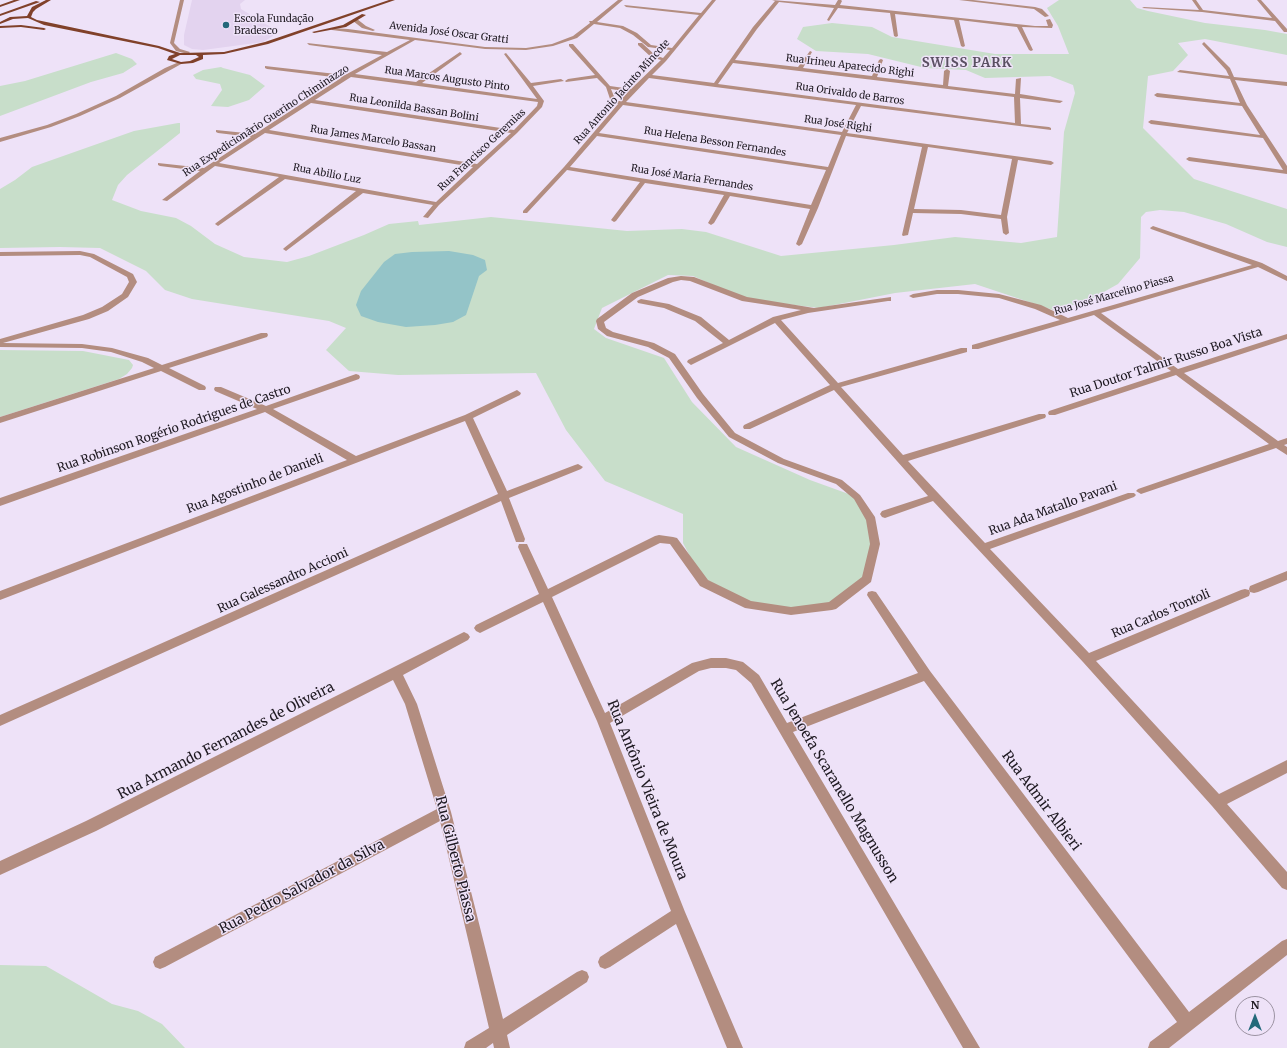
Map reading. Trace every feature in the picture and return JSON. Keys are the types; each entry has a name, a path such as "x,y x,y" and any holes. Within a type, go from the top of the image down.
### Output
{"main road":[{"path":"2,4 18,0"},
{"path":"0,15 46,0"},
{"path":"29,17 34,8 49,0"},
{"path":"170,58 181,63 199,57 233,51 277,40 395,1"},
{"path":"170,58 188,53 199,57 236,54 349,24 395,1"},
{"path":"94,40 33,27 1,26 1,22 7,19 29,17 44,24 159,47 180,54"},
{"path":"344,18 355,20"},
{"path":"322,25 323,28 332,29"}],"street":[{"path":"172,43 182,0"},
{"path":"612,0 581,25 616,30 629,34 653,56 664,60"},
{"name":"Avenida José Oscar Gratti","path":"332,29 485,48 526,49 553,45 566,41 590,26 621,0"},
{"name":"Rua Antonio Jacinto Mincote","path":"525,212 566,168 632,91 664,60 714,0"},
{"path":"774,0 1019,26 1047,28 1051,25 1048,18 1040,10 1035,8 996,2 961,0"},
{"path":"715,85 755,28 778,0"},
{"path":"828,20 840,0"},
{"path":"1194,0 1202,11"},
{"path":"1259,0 1286,31"},
{"path":"626,6 701,14"},
{"path":"1144,8 1202,11 1277,20"},
{"path":"892,12 896,36"},
{"path":"956,19 963,46"},
{"name":"Avenida José Oscar Gratti","path":"355,20 364,27 370,29 502,46 550,42 567,34"},
{"path":"586,21 627,30 635,34 650,46 672,49"},
{"path":"1019,26 1031,50"},
{"path":"378,59 381,53 405,37"},
{"name":"Rua Expedicionãrio Guerino Chiminazzo","path":"165,200 204,170 256,136 349,76 414,39"},
{"path":"1204,42 1228,69 1230,78 1244,105 1287,172"},
{"path":"159,47 172,43"},
{"path":"172,43 178,50 188,53"},
{"path":"309,44 389,54"},
{"path":"570,45 608,87 613,101 622,103"},
{"path":"800,69 810,52"},
{"path":"417,84 460,53"},
{"path":"506,54 541,101"},
{"path":"167,69 170,58"},
{"path":"874,78 881,60"},
{"name":"Rua Irineu Aparecido Righi","path":"733,61 1060,101"},
{"path":"1,142 63,122 118,97 167,69 181,63"},
{"name":"Rua Marcos Augusto Pinto","path":"267,68 417,84 541,101"},
{"path":"945,86 947,71"},
{"path":"1180,72 1287,84"},
{"path":"568,81 598,76"},
{"name":"Rua Orivaldo de Barros","path":"648,76 1049,129"},
{"path":"1018,125 1017,96 1019,79"},
{"path":"514,98 527,95 532,88 561,81"},
{"path":"608,87 632,91"},
{"path":"611,94 627,97"},
{"path":"1158,95 1244,105"},
{"name":"Rua Leonilda Bassan Bolini","path":"311,101 515,132"},
{"name":"Rua Francisco Geremias","path":"426,217 437,204 537,110 541,101"},
{"name":"Rua José Righi","path":"622,103 1051,163"},
{"path":"799,244 844,134 859,104"},
{"path":"1150,122 1265,137"},
{"path":"218,131 256,136"},
{"name":"Rua James Marcelo Bassan","path":"264,131 478,166"},
{"name":"Rua Helena Besson Fernandes","path":"596,134 830,169"},
{"path":"905,235 925,146"},
{"path":"1006,233 1004,217 1015,158"},
{"path":"1189,159 1287,172"},
{"path":"160,164 204,170"},
{"name":"Rua Abilio Luz","path":"214,164 437,204"},
{"name":"Rua José Maria Fernandes","path":"566,168 815,208"},
{"path":"218,224 285,176"},
{"path":"614,220 644,180"},
{"path":"286,249 361,191"},
{"path":"711,223 728,194"},
{"path":"911,211 961,212 1004,217"},
{"path":"1153,228 1259,265 1287,279"},
{"path":"0,254 80,253 92,255 130,276 133,282 131,288 117,302 86,317 0,341"},
{"name":"Rua José Marcelino Piassa","path":"975,347 1259,265"},
{"path":"480,628 659,539 673,541 704,583 749,606 790,611 832,606 867,579 875,544 871,520 857,497 839,482 781,462 732,435 700,396 672,356 651,345 610,334 602,329 600,321 635,295 670,280 681,278 691,279 745,299 813,310"},
{"path":"913,296 937,292 958,292 999,296 1038,307 1066,320"},
{"path":"691,362 776,320 813,310 888,299"},
{"path":"641,301 666,306 698,319 728,343"},
{"path":"1096,313 1175,372 1287,452"},
{"path":"776,320 902,458 935,497 1087,659 1217,802 1287,883"},
{"path":"48,346 47,337 56,325"},
{"path":"0,420 264,335"},
{"name":"Rua Doutor Talmir Russo Boa Vista","path":"1052,413 1287,336"},
{"path":"0,345 82,346 112,350 136,356 202,388"},
{"path":"747,427 835,386 964,350"},
{"name":"Rua Robinson Rogério Rodrigues de Castro","path":"0,502 356,377"},
{"path":"218,389 266,409 355,460"},
{"name":"Rua Agostinho de Danieli","path":"0,596 468,417 517,393"},
{"path":"902,458 1042,416"},
{"name":"Rua Antônio Vieira de Moura","path":"468,417 504,496 521,543 603,721 679,914 735,1048"},
{"path":"1140,491 1287,441"},
{"name":"Rua Galessandro Accioni","path":"0,721 504,496 578,467"},
{"name":"Rua Ada Matallo Pavani","path":"983,548 1131,495"},
{"path":"885,514 935,497"},
{"name":"Rua Carlos Tontoli","path":"1087,659 1287,575"},
{"name":"Rua Admir Albieri","path":"872,595 926,675 1188,1023"},
{"name":"Rua Armando Fernandes de Oliveira","path":"0,868 90,826 396,673 464,637"},
{"name":"Rua Jenoefa Scaranello Magnusson","path":"603,721 696,668 711,663 726,663 739,666 755,679 972,1048"},
{"name":"Rua Gilberto Piassa","path":"396,673 411,704 444,812 502,1048"},
{"path":"785,729 926,675"},
{"path":"1217,802 1287,766"},
{"name":"Rua Pedro Salvador da Silva","path":"160,962 444,812"},
{"path":"605,962 679,914"},
{"path":"1156,1048 1287,946"},
{"path":"472,1048 582,978"}],"shaded area":[{"name":"Escola Fundação Bradesco","path":"192,0 245,0 240,4 241,9 274,29 273,36 263,42 203,50 192,49 184,45 184,35"},
{"path":"1059,0 1130,0 1137,8 1148,11 1205,23 1287,34 1287,55 1205,39 1178,43 1188,55 1173,71 1148,76 1143,128 1194,179 1287,209 1287,247 1267,242 1226,224 1184,212 1160,210 1146,212 1141,217 1140,258 1118,284 1093,298 1056,311 975,284 895,293 819,308 745,299 693,276 668,275 602,308 594,329 606,338 664,358 692,402 736,447 810,480 857,497 871,520 875,545 867,579 832,606 791,611 749,605 704,583 683,543 683,514 605,481 566,430 536,373 398,375 349,371 326,350 346,328 329,321 192,299 165,290 146,271 100,248 0,248 0,189 32,167 134,131 178,123 180,123 180,133 127,175 118,185 112,200 141,211 176,218 191,226 215,244 244,257 287,262 309,256 389,224 418,221 419,225 491,217 627,231 682,229 706,232 781,256 894,245 955,237 1021,243 1057,237 1064,132 1075,93 1073,85 1050,76 985,78 966,70 925,68 868,54 816,51 797,39 803,27 832,23 872,27 892,37 995,54 1069,54 1058,26 1047,8"},
{"path":"116,53 132,59 137,64 123,73 91,82 0,116 0,86 25,81"},
{"path":"221,67 250,75 265,86 249,100 228,107 211,106 222,90 220,84 196,79 193,75 203,70"},
{"path":"449,251 473,255 485,260 487,270 479,276 466,315 453,322 406,327 378,322 361,316 356,305 361,291 384,262 395,254"},
{"path":"0,350 83,351 129,360 133,365 127,374 119,379 0,417"},
{"path":"0,965 46,966 112,1004 138,1011 162,1024 185,1048 0,1048"}],"place":[{"name":"Escola Fundação Bradesco","path":"226,25"}],"district":[{"name":"SWISS PARK","path":"967,63"}]}
